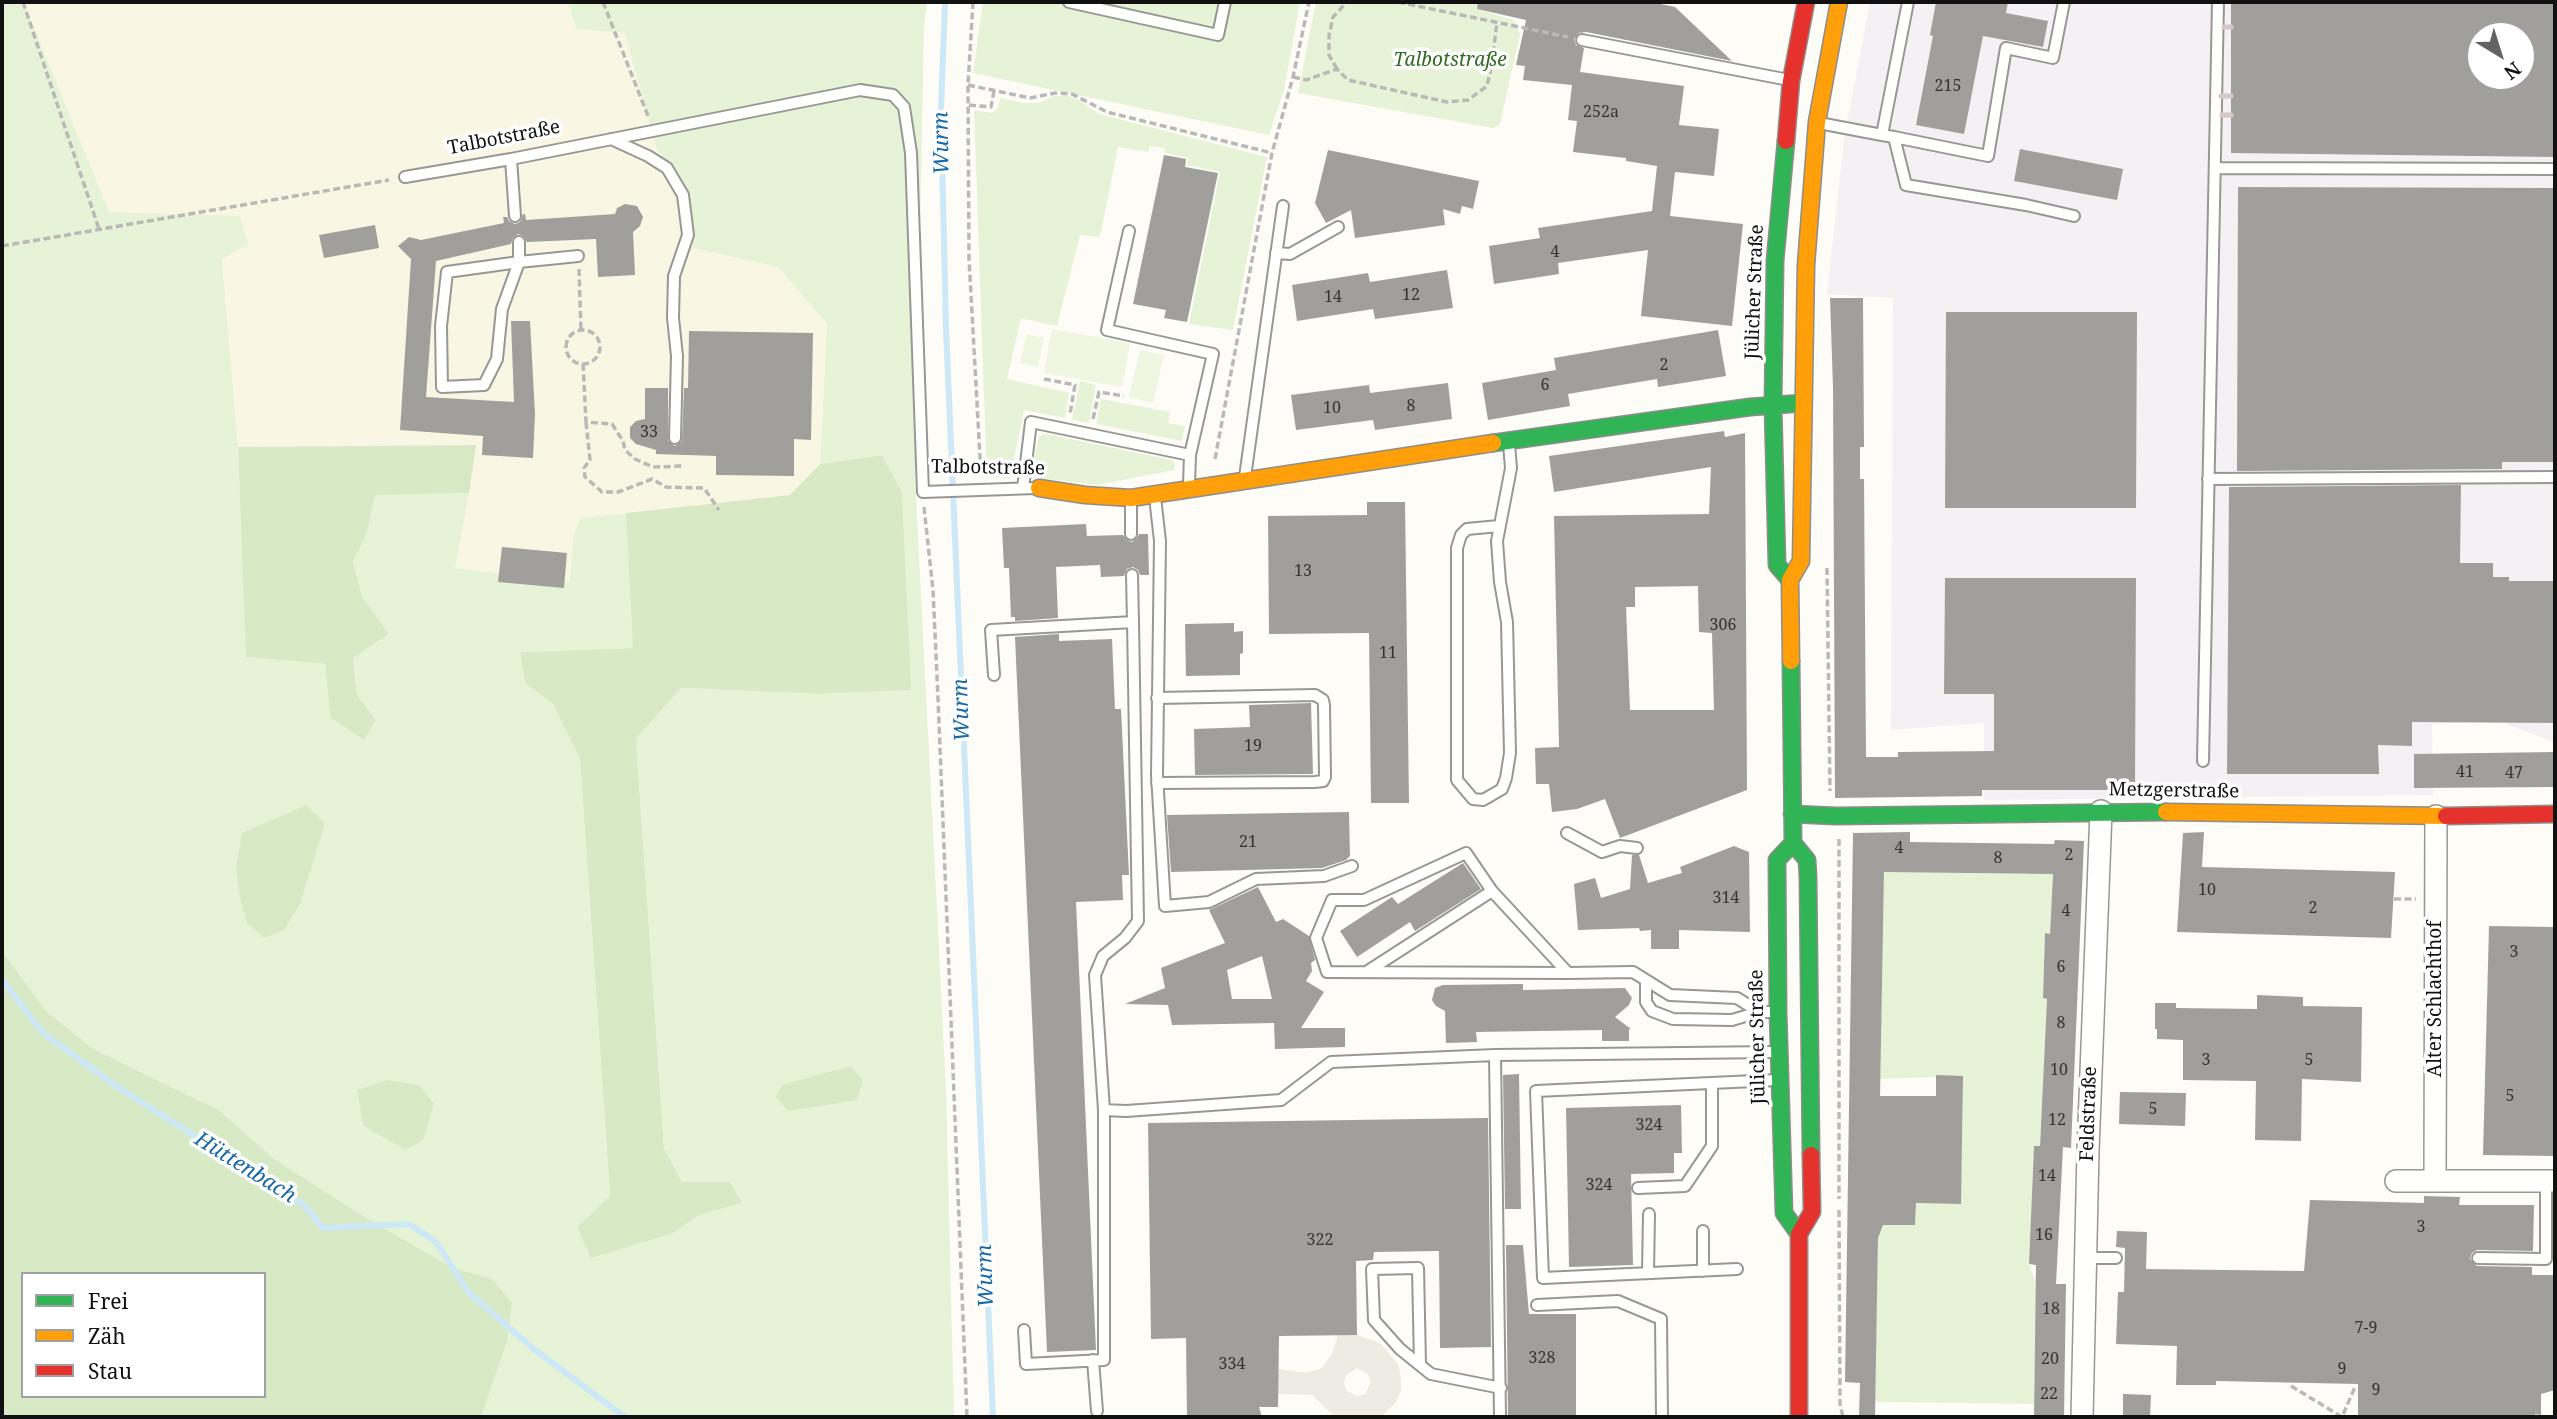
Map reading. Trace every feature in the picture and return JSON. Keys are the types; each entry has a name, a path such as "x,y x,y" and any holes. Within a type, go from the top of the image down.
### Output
{"main road":[{"name":"Jülicher Straße","path":"1790,580 1777,565 1773,405 1775,261 1791,81 1806,2"},
{"name":"Jülicher Straße","path":"1799,1417 1798,1234 1812,1212 1808,877 1807,860 1793,843 1790,580 1801,561 1806,265 1817,122 1839,2"},
{"name":"Talbotstraße","path":"1031,488 1131,498 1508,441 1803,403"},
{"name":"Metzgerstraße","path":"1792,814 1836,816 2101,811 2436,816 2555,814"},
{"name":"Jülicher Straße","path":"1793,843 1777,860 1784,1213 1798,1234"}],"street":[{"name":"Feldstraße","path":"2082,1417 2101,811"},
{"name":"Alter Schlachthof","path":"2435,1181 2436,816"},
{"path":"2396,1181 2551,1181"}],"lane":[{"path":"1069,2 1113,7 1218,35 1225,2"},
{"path":"1882,135 1908,2"},
{"path":"1817,122 1988,156 2006,48 2053,58 2064,2"},
{"path":"2203,761 2218,2"},
{"path":"1582,40 1791,81"},
{"name":"Talbotstraße","path":"405,177 511,159 860,90 893,95 904,107 911,153 927,492 1031,488"},
{"path":"1894,137 1906,185 2074,216"},
{"path":"611,139 667,168 683,195 688,235 674,275 673,318 677,356 675,438"},
{"path":"511,159 515,216"},
{"path":"2215,168 2555,169"},
{"path":"1244,480 1283,206"},
{"path":"1276,253 1290,254 1338,227"},
{"path":"1129,231 1107,330 1213,354 1190,455 1189,489"},
{"path":"519,242 519,262 502,309 497,359 484,385 442,387 440,326 447,272 519,262 578,257"},
{"path":"1031,488 1031,422 1190,455"},
{"path":"1499,526 1467,529 1461,535 1457,548 1457,780 1473,799 1483,800 1502,789 1507,779 1510,753 1507,622 1500,582 1499,526 1511,468 1508,441"},
{"path":"2208,480 2555,477"},
{"path":"1155,494 1160,541 1157,783 1165,906 1209,902 1256,879 1324,876 1352,866"},
{"path":"1131,498 1131,534"},
{"path":"1024,1330 1026,1364 1104,1360 1104,1110 1095,975 1103,957 1125,938 1138,921 1132,575"},
{"path":"994,675 991,630 1132,622"},
{"path":"1157,698 1315,695 1323,700 1324,705 1325,776 1323,781 1315,782 1157,783"},
{"path":"1567,832 1602,852 1620,846 1637,848"},
{"path":"1568,973 1492,891 1466,853 1364,900 1332,900 1316,938 1326,972 1568,973 1633,972 1670,996 1737,998 1759,1012"},
{"path":"1366,972 1492,891"},
{"path":"1646,981 1646,1002 1652,1011 1672,1019 1732,1020 1759,1012 1779,1012"},
{"path":"1104,1110 1126,1111 1281,1100 1331,1062 1495,1055 1780,1051"},
{"path":"1495,1055 1500,1417"},
{"path":"1737,1269 1543,1278 1536,1091 1780,1080"},
{"path":"1637,1188 1685,1186 1712,1146 1712,1083"},
{"path":"2478,1258 2546,1259 2551,1181"},
{"path":"1648,1273 1649,1214"},
{"path":"1703,1231 1703,1271"},
{"path":"2086,1258 2116,1258"},
{"path":"1420,1365 1418,1268 1372,1269 1374,1320 1400,1349 1431,1374 1501,1388"},
{"path":"1537,1305 1618,1301 1661,1319 1662,1417"},
{"path":"1093,1360 1097,1411"}],"path":[{"path":"23,2 99,229"},
{"path":"603,2 654,131"},
{"path":"973,2 968,85 969,258 980,457 988,489"},
{"path":"1210,485 1272,153 1293,77 1309,2"},
{"path":"1346,2 1333,17 1329,36 1329,55 1337,69 1349,80 1447,102 1468,100 1487,86 1497,22"},
{"path":"1398,2 1582,40"},
{"path":"1293,77 1306,80 1337,69"},
{"path":"968,85 1030,98 1055,93 1072,94 1107,112 1272,153"},
{"path":"969,105 991,107 994,91"},
{"path":"2,246 405,177"},
{"path":"578,257 581,331"},
{"path":"581,331 592,333 600,348 595,359 583,364 570,358 566,349 568,340 574,333 581,331"},
{"path":"583,364 590,460 584,468 585,477 602,492 618,492 652,479 666,487 704,488 719,510"},
{"path":"1044,379 1075,385 1066,430"},
{"path":"1089,434 1099,392 1124,396"},
{"path":"586,422 612,424 623,441 625,450 635,459 653,467 682,466"},
{"path":"927,492 939,712 967,1417"},
{"path":"1827,556 1830,797"},
{"path":"1839,826 1840,1404 1843,1417"},
{"path":"2291,1386 2342,1417 2355,1387"}],"shaded area":[{"path":"24,2 568,2 576,29 625,32 656,148 686,192 693,248 778,267 827,325 820,464 790,495 580,518 573,538 571,582 454,568 476,445 238,447 222,258 109,212"},
{"path":"1870,2 2555,2 2555,743 2499,721 2432,724 2433,795 1984,800 1984,723 1891,730 1893,298 1827,294 1844,140"},
{"path":"1338,1335 1357,1335 1380,1343 1398,1364 1401,1390 1396,1402 1381,1417 1335,1417 1312,1395 1278,1394 1278,1369 1306,1373 1322,1368 1332,1354","holes":["1357,1368 1368,1374 1371,1382 1365,1394 1356,1396 1347,1391 1344,1383 1346,1375"]}],"green space":[{"path":"2,2 24,2 109,212 240,216 248,244 222,259 238,447 247,657 325,664 330,717 376,720 357,695 353,658 389,634 362,596 353,562 367,533 375,494 469,493 455,568 570,582 573,538 580,518 626,513 634,648 520,652 525,683 553,703 580,759 610,1197 577,1227 673,1233 700,1215 742,1203 730,1182 682,1182 664,1148 636,739 681,688 817,694 910,690 901,493 882,455 820,464 827,324 778,267 693,248 686,192 656,148 625,33 576,29 568,2 927,2 924,27 915,475 946,1089 954,1417 481,1417 507,1342 491,1278 453,1268 365,1217 274,1159 219,1110 95,1050 46,1011 4,955"},
{"path":"983,2 1300,2 1284,90 1269,135 973,73"},
{"name":"Talbotstraße","path":"1316,2 1478,2 1480,10 1514,20 1520,34 1500,124 1493,128 1298,93"},
{"path":"1053,96 1068,96 1079,100 1099,114 1267,157 1233,330 1189,324 1220,172 1187,165 1188,158 1164,153 1165,148 1150,146 1148,152 1118,147 1100,237 1080,235 1057,326 1021,318 1007,379 1069,393 1065,418 1024,410 1010,479 995,477 986,454 974,110 992,113 998,108 1000,98 1040,103"},
{"path":"1052,329 1130,343 1122,387 1044,373"},
{"path":"1027,334 1044,338 1038,367 1020,363"},
{"path":"1140,350 1164,355 1153,403 1129,397"},
{"path":"1080,381 1096,385 1089,423 1072,420"},
{"path":"1101,399 1170,412 1168,423 1185,426 1182,441 1096,424"},
{"path":"1046,434 1172,460 1175,464 1174,470 1097,485 1030,477 1039,436"},
{"path":"476,445 469,493 375,495 367,533 353,562 362,596 389,634 353,658 357,695 376,720 364,740 330,717 325,664 246,657 238,447"},
{"path":"882,455 902,493 911,690 817,694 681,688 636,739 664,1148 682,1182 730,1182 742,1203 700,1215 673,1233 591,1258 577,1227 610,1196 580,759 553,704 525,683 520,652 633,648 626,513 790,495 820,464"},
{"path":"306,805 325,823 300,904 284,930 264,938 247,923 240,898 236,867 242,833"},
{"path":"1884,867 1910,872 2028,874 2053,868 2050,934 2045,934 2043,998 2047,999 2040,1146 2034,1147 2029,1264 2036,1284 2034,1404 1875,1402 1878,1225 1915,1225 1916,1203 1960,1204 1963,1076 1880,1079"},
{"path":"2,951 46,1011 95,1050 219,1110 274,1159 365,1217 453,1268 491,1278 512,1303 507,1342 481,1417 2,1417"},
{"path":"851,1066 863,1080 857,1100 788,1111 776,1097 782,1085"},
{"path":"387,1080 419,1085 434,1104 423,1140 405,1150 363,1125 357,1090"}],"building":[{"path":"1478,2 1651,2 1675,7 1732,61 1586,32 1579,33 1574,39 1576,45 1584,48 1580,72 1684,86 1679,125 1719,129 1714,176 1675,172 1670,216 1743,224 1732,326 1641,316 1648,250 1558,263 1559,274 1494,284 1489,246 1540,238 1538,228 1652,211 1657,166 1626,161 1626,158 1573,152 1577,121 1568,120 1572,85 1523,80 1525,66 1516,65 1526,20 1477,9"},
{"path":"1936,2 2008,2 2006,13 2048,21 2043,47 1983,36 1964,134 1916,125 1933,36 1930,35"},
{"path":"2231,2 2555,4 2555,157 2231,153"},
{"path":"2020,149 2123,169 2117,200 2014,181"},
{"path":"1328,150 1479,181 1473,209 1462,206 1460,214 1443,209 1445,225 1355,238 1351,210 1326,223 1315,203"},
{"path":"1164,155 1186,159 1185,167 1218,173 1187,322 1164,318 1166,310 1133,304"},
{"path":"2238,187 2555,188 2555,462 2502,462 2502,469 2237,471"},
{"path":"625,204 637,206 643,217 640,226 633,232 635,275 598,277 596,239 527,242 518,234 511,244 436,261 426,397 514,402 511,321 530,321 535,414 533,458 482,455 483,436 400,430 411,259 398,246 409,237 421,240 504,223 503,217 515,224 520,222 523,214 526,220 615,214 617,208"},
{"path":"375,225 379,248 324,258 319,235"},
{"path":"1447,270 1453,308 1375,319 1373,309 1297,321 1292,285 1368,273 1370,282"},
{"path":"1830,298 1863,298 1864,447 1860,447 1860,479 1864,479 1866,757 1898,757 1898,752 1994,751 1994,694 1944,694 1945,578 2136,578 2135,790 1982,790 1982,796 1835,798 1833,387"},
{"path":"1946,312 2137,312 2136,508 1945,508"},
{"path":"1718,330 1726,376 1658,387 1657,379 1568,394 1570,406 1488,420 1482,383 1556,370 1554,358"},
{"path":"689,331 813,333 811,440 794,439 794,476 716,475 716,456 656,454 656,450 636,444 630,438 630,427 636,421 645,419 645,388 668,388 668,441 675,446 682,441 684,388 688,388"},
{"path":"1448,383 1452,419 1375,430 1373,420 1296,430 1291,395 1369,385 1370,393"},
{"path":"1724,431 1725,437 1745,433 1747,790 1620,838 1605,799 1577,809 1552,812 1549,784 1536,784 1535,748 1559,747 1554,516 1709,514 1711,467 1554,492 1549,456","holes":["1698,586 1699,632 1712,633 1714,710 1630,710 1626,607 1635,607 1635,587"]},
{"path":"2461,485 2460,563 2493,563 2493,577 2509,577 2509,581 2555,581 2555,723 2412,722 2412,746 2378,745 2379,774 2227,774 2229,487"},
{"path":"1367,502 1405,502 1409,803 1371,803 1369,633 1269,634 1268,516 1367,515"},
{"path":"1086,524 1087,536 1123,535 1132,542 1139,534 1148,534 1149,575 1140,575 1133,567 1127,569 1124,576 1101,577 1100,565 1056,567 1058,618 1015,621 1015,617 1011,617 1009,568 1004,568 1002,528"},
{"path":"502,547 567,553 564,588 498,582"},
{"path":"1234,623 1234,632 1243,631 1240,675 1186,676 1185,624"},
{"path":"1059,634 1059,641 1112,639 1115,709 1121,709 1129,875 1122,875 1123,900 1076,902 1096,1350 1047,1352 1015,637"},
{"path":"1311,703 1313,774 1195,775 1194,729 1250,727 1249,705"},
{"path":"2555,752 2555,787 2414,788 2414,754"},
{"path":"1349,812 1350,856 1346,860 1322,868 1171,872 1167,815"},
{"path":"1910,832 1910,842 2054,844 2055,840 2084,841 2071,1148 2063,1147 2056,1284 2066,1284 2064,1417 2034,1417 2036,1265 2029,1264 2034,1146 2040,1146 2047,999 2043,998 2045,933 2050,934 2053,874 1884,872 1880,1096 1936,1096 1936,1075 1963,1076 1961,1204 1916,1203 1915,1225 1883,1225 1878,1238 1875,1417 1859,1417 1860,1383 1845,1382 1853,833"},
{"path":"2204,832 2202,867 2395,872 2391,938 2177,932 2183,833"},
{"path":"1734,846 1749,852 1750,932 1679,930 1679,949 1651,949 1651,930 1578,930 1574,884 1595,878 1601,898 1630,889 1632,855 1639,855 1648,883 1682,873 1680,867"},
{"path":"1463,863 1481,889 1415,931 1410,922 1357,957 1340,931 1392,897 1398,904"},
{"path":"1258,887 1276,922 1283,919 1309,936 1315,960 1311,963 1312,971 1306,981 1324,992 1301,1028 1345,1028 1345,1047 1275,1049 1274,1023 1172,1025 1168,1005 1125,1004 1165,988 1161,968 1225,943 1209,910","holes":["1262,956 1272,999 1232,999 1227,970"]},
{"path":"2489,926 2555,927 2555,1156 2483,1155"},
{"path":"1523,984 1523,990 1625,988 1632,998 1629,1005 1615,1017 1631,1029 1629,1041 1602,1041 1602,1030 1476,1032 1477,1042 1446,1043 1445,1011 1432,1000 1435,988 1443,985"},
{"path":"2257,995 2303,997 2303,1006 2362,1007 2361,1082 2302,1079 2301,1141 2255,1140 2256,1081 2183,1080 2183,1040 2157,1039 2155,1003 2176,1003 2176,1008 2257,1009"},
{"path":"1519,1074 1521,1209 1505,1209 1503,1075"},
{"path":"2120,1092 2186,1093 2185,1126 2119,1124"},
{"path":"1681,1105 1682,1153 1674,1153 1674,1173 1631,1174 1633,1265 1569,1267 1566,1108"},
{"path":"1488,1118 1491,1347 1440,1348 1439,1251 1374,1252 1373,1260 1356,1261 1357,1335 1279,1336 1278,1407 1259,1407 1262,1417 1187,1417 1186,1338 1151,1339 1148,1123"},
{"path":"2424,1196 2460,1197 2459,1205 2534,1205 2533,1251 2477,1250 2472,1253 2470,1259 2477,1266 2532,1267 2532,1275 2555,1275 2555,1390 2541,1394 2541,1415 2358,1417 2358,1384 2216,1381 2216,1385 2176,1385 2177,1346 2116,1344 2118,1292 2124,1292 2125,1248 2116,1247 2117,1231 2147,1232 2146,1269 2304,1271 2310,1200 2424,1203"},
{"path":"1506,1245 1523,1245 1529,1314 1576,1314 1576,1417 1508,1417"},
{"path":"2123,1394 2151,1395 2150,1417 2123,1417"}],"waterway":[{"name":"Wurm","path":"945,2 941,110 946,329 993,1417"},
{"name":"Hüttenbach","path":"2,980 43,1033 116,1086 304,1205 323,1228 409,1224 436,1242 469,1293 535,1350 625,1417"}],"railway":[{"path":"2224,27 2231,27"},
{"path":"2221,96 2231,96"},
{"path":"2222,115 2231,115"}],"traffic: fast":[{"path":"1786,141 1775,261 1773,405 1777,565 1790,580"},
{"path":"1493,443 1750,407 1803,403"},
{"path":"1791,661 1793,843 1807,860 1808,877 1811,1155"},
{"path":"1792,814 1836,816 2166,812"},
{"path":"1793,843 1777,860 1778,1012 1784,1213 1799,1234"}],"traffic: slow":[{"path":"1791,661 1790,580 1801,561 1806,265 1817,122 1839,2"},
{"path":"1039,488 1131,498 1493,443"},
{"path":"2166,812 2446,816"}],"traffic: jam":[{"path":"1786,141 1791,81 1806,2"},
{"path":"2446,816 2555,814"},
{"path":"1799,1417 1799,1234 1812,1212 1811,1155"}]}
